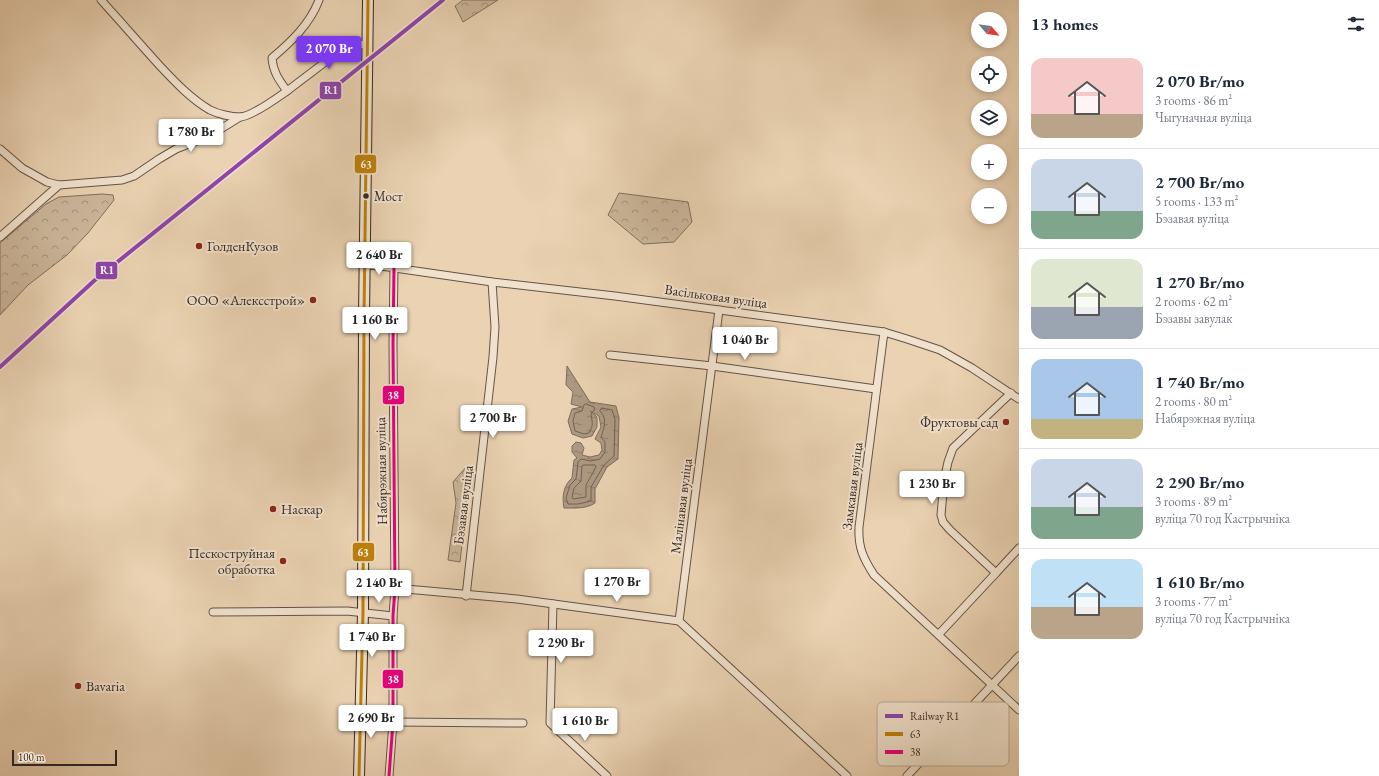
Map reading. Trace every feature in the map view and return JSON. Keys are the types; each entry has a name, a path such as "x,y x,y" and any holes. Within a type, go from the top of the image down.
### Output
{"street":[{"path":"102,0 133,37 176,83 196,101 211,110 240,117"},
{"path":"287,91 275,74 272,58 299,33 319,0"},
{"path":"359,776 363,612 368,0"},
{"path":"0,149 22,168 47,182 59,185 122,180 134,176 159,158 176,149 211,135 240,117 266,106 341,50 368,43"},
{"path":"0,237 59,185"},
{"name":"Васільковая вуліца","path":"365,265 884,332 940,350 972,368 1019,399"},
{"name":"Набярэжная вуліца","path":"389,776 393,722 393,616 395,588 393,343 394,268"},
{"name":"Бэзавая вуліца","path":"466,596 493,357 495,327 492,282"},
{"name":"Малінавая вуліца","path":"679,621 720,310"},
{"name":"Замкавая вуліца","path":"884,332 859,527 861,551 866,563 874,575 1019,710"},
{"path":"610,355 712,366 876,389"},
{"path":"996,573 950,530 943,522 941,515 944,481 953,448 1011,393"},
{"path":"939,634 1019,548"},
{"path":"395,588 466,596 517,599 679,621 847,776"},
{"path":"554,604 550,723 607,776"},
{"path":"213,612 347,611 393,616"},
{"path":"976,702 1019,656"},
{"path":"393,722 523,723"},
{"path":"907,776 916,766"}],"green space":[{"path":"463,0 498,0 463,22 455,6"},
{"path":"619,193 688,202 692,222 674,242 643,244 608,215"},
{"path":"102,194 113,195 114,200 88,233 67,255 28,285 0,315 0,243 46,204 59,197"},
{"path":"467,466 470,477 460,562 448,560 456,503 453,482"}],"water":[{"path":"567,366 590,402 616,406 619,418 618,459 607,467 595,489 595,503 580,508 564,508 563,504 565,488 572,478 574,460 577,458 572,452 572,446 576,442 581,443 584,448 582,455 590,457 599,455 602,450 601,443 595,439 601,427 599,416 590,411 597,417 597,427 592,436 583,438 572,434 568,421 572,409 582,407 571,404 573,392 566,385"}],"rail line":[{"name":"R1","path":"0,367 95,280 443,0"}],"transit line":[{"name":"63","path":"359,776 363,612 364,316 368,0"},
{"name":"38","path":"389,776 393,722 393,616 395,588 393,343 394,268"}],"place":[{"name":"Мост","path":"366,196"},
{"name":"ГолденКузов","path":"199,246"},
{"name":"ООО «Алексстрой»","path":"313,300"},
{"name":"Фруктовы сад","path":"1006,422"},
{"name":"Наскар","path":"273,509"},
{"name":"Пескоструйная обработка","path":"283,561"},
{"name":"Bavaria","path":"78,686"}]}
